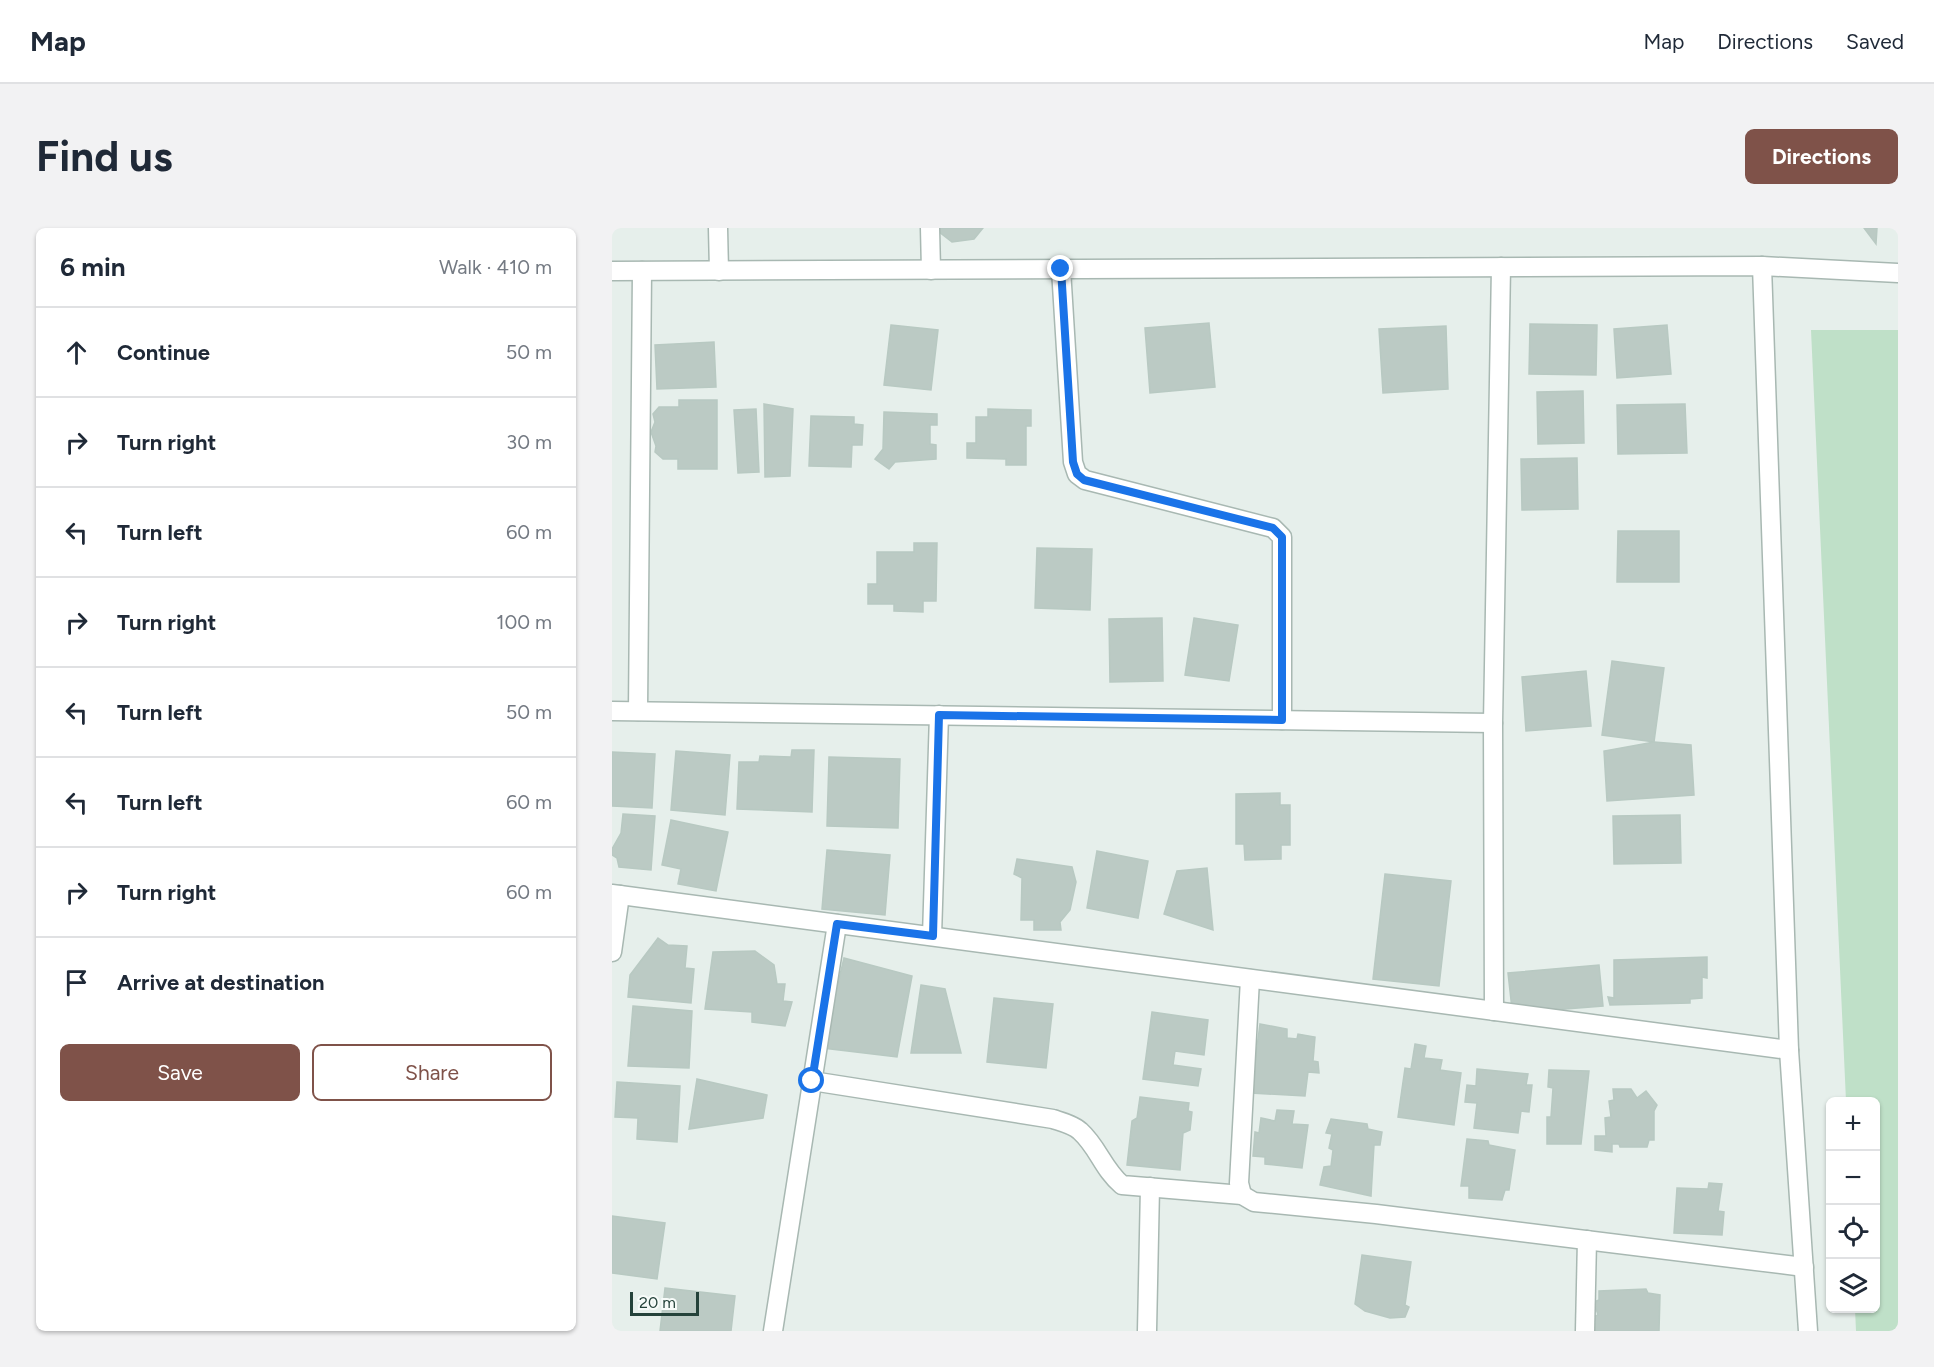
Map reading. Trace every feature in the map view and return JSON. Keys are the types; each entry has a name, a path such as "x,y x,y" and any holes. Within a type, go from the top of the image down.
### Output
{"street":[{"path":"718,228 719,271"},
{"path":"930,228 931,270"},
{"path":"1762,266 1789,1050 1808,1331"},
{"path":"612,272 1762,266 1898,273"},
{"path":"1494,1011 1493,723 1501,267"},
{"path":"1061,269 1073,462 1077,474 1084,480 1273,528 1282,537 1282,720"},
{"path":"638,711 642,271"},
{"path":"612,711 1493,723"},
{"path":"933,936 939,715"},
{"path":"612,952 616,895 1789,1050"},
{"path":"773,1331 837,924"},
{"path":"1242,1195 1239,1183 1250,979"},
{"path":"812,1081 1053,1119 1079,1129 1095,1149 1108,1173 1122,1185 1242,1195 1254,1202 1376,1214 1803,1267"},
{"path":"1147,1331 1150,1187"},
{"path":"1585,1331 1587,1240"}],"green space":[{"path":"1811,330 1898,330 1898,1331 1856,1331 1855,1313 1880,1313 1880,1097 1846,1097"}],"building":[{"path":"934,228 983,228 974,239 952,242"},
{"path":"1864,228 1877,228 1876,244"},
{"path":"1209,323 1215,387 1150,393 1145,328"},
{"path":"1530,324 1597,325 1596,375 1529,374"},
{"path":"891,325 938,330 931,390 884,385"},
{"path":"1667,325 1671,374 1617,378 1614,329"},
{"path":"1446,326 1448,389 1383,393 1379,329"},
{"path":"714,342 716,387 657,389 655,345"},
{"path":"1583,391 1584,443 1538,444 1537,392"},
{"path":"679,400 717,400 717,469 678,469 678,459 663,459 655,452 656,446 651,432 655,422 653,414 659,407 679,407"},
{"path":"764,404 793,409 790,476 765,477"},
{"path":"1685,404 1687,453 1618,454 1617,405"},
{"path":"756,409 759,472 738,473 734,410"},
{"path":"988,409 1031,410 1031,426 1026,426 1026,465 1006,465 1006,459 967,458 967,443 976,443 976,417 988,417"},
{"path":"884,412 937,414 937,425 930,425 930,444 936,445 936,459 895,462 889,469 875,459 883,449"},
{"path":"811,416 854,417 854,424 863,425 862,445 852,445 851,467 809,466"},
{"path":"1577,458 1578,509 1522,510 1521,459"},
{"path":"1618,531 1679,531 1679,582 1617,582"},
{"path":"914,543 937,543 936,601 923,601 923,612 894,611 894,604 868,604 868,584 877,584 877,552 914,552"},
{"path":"1037,548 1092,549 1090,610 1035,608"},
{"path":"1162,618 1163,681 1110,682 1109,619"},
{"path":"1194,618 1238,625 1229,681 1185,675"},
{"path":"1612,661 1664,668 1654,742 1602,735"},
{"path":"1586,671 1591,726 1526,731 1522,677"},
{"path":"1654,742 1691,745 1694,795 1607,801 1604,751"},
{"path":"792,750 814,750 812,812 737,809 739,762 759,762 760,756 791,757"},
{"path":"676,751 730,755 725,815 671,810"},
{"path":"612,752 655,754 652,808 612,806"},
{"path":"829,757 900,759 898,828 827,826"},
{"path":"1280,793 1280,805 1290,805 1290,845 1281,845 1281,859 1245,860 1244,844 1236,844 1236,794"},
{"path":"623,814 655,816 651,870 619,867 617,858 612,855 612,849 621,833"},
{"path":"1680,815 1681,863 1614,864 1613,816"},
{"path":"671,820 728,832 716,891 678,884 681,869 662,865"},
{"path":"827,850 890,855 885,915 822,909"},
{"path":"1097,851 1148,861 1138,918 1087,908"},
{"path":"1017,859 1072,867 1076,882 1070,910 1060,922 1061,930 1034,930 1034,920 1021,920 1022,878 1014,874"},
{"path":"1207,868 1213,930 1164,914 1177,871"},
{"path":"1385,874 1451,881 1439,986 1373,979"},
{"path":"658,938 668,945 687,946 685,968 694,969 691,1003 628,997 630,975"},
{"path":"755,951 774,965 777,984 785,984 783,1001 792,1002 785,1026 752,1022 752,1012 705,1009 713,952"},
{"path":"1707,957 1707,978 1702,977 1702,998 1690,999 1690,1003 1610,1005 1608,997 1614,998 1614,960"},
{"path":"844,958 912,976 897,1057 823,1048"},
{"path":"1599,965 1603,1006 1514,1013 1508,973"},
{"path":"921,985 945,989 961,1053 911,1053"},
{"path":"994,998 1053,1004 1046,1068 987,1062"},
{"path":"633,1006 692,1011 689,1068 628,1066"},
{"path":"1152,1012 1208,1020 1204,1055 1175,1051 1173,1065 1201,1069 1198,1086 1143,1079"},
{"path":"1260,1024 1287,1029 1287,1038 1297,1039 1298,1034 1315,1037 1313,1061 1318,1062 1319,1073 1308,1072 1305,1096 1251,1093"},
{"path":"1415,1044 1426,1046 1424,1058 1442,1060 1440,1070 1461,1073 1454,1125 1398,1117 1405,1068 1411,1069"},
{"path":"1477,1069 1528,1074 1526,1085 1532,1085 1529,1112 1521,1111 1518,1133 1474,1128 1477,1103 1465,1102 1467,1085 1476,1086"},
{"path":"1549,1070 1589,1071 1581,1144 1547,1144 1547,1117 1551,1117 1553,1088 1548,1087"},
{"path":"697,1079 767,1095 763,1118 689,1129"},
{"path":"617,1082 680,1086 677,1142 637,1139 638,1118 615,1117"},
{"path":"1613,1089 1631,1089 1637,1098 1646,1091 1657,1105 1654,1111 1654,1140 1649,1140 1647,1147 1620,1147 1619,1144 1612,1144 1612,1152 1595,1150 1595,1136 1606,1136 1605,1118 1611,1117 1609,1101 1614,1100"},
{"path":"1140,1097 1189,1103 1188,1111 1192,1112 1190,1130 1183,1133 1180,1170 1127,1165 1132,1121 1137,1118"},
{"path":"1277,1110 1294,1111 1292,1124 1308,1125 1302,1168 1265,1164 1265,1157 1253,1156 1255,1132 1259,1133 1261,1118 1275,1121"},
{"path":"1331,1119 1367,1124 1368,1129 1382,1132 1380,1145 1374,1145 1371,1196 1320,1185 1324,1167 1331,1166 1333,1150 1329,1148 1332,1134 1326,1133"},
{"path":"1467,1139 1488,1141 1489,1145 1515,1150 1509,1190 1505,1190 1502,1200 1469,1198 1469,1186 1461,1186"},
{"path":"1709,1183 1722,1184 1718,1211 1724,1212 1722,1235 1674,1233 1677,1188 1708,1189"},
{"path":"612,1216 665,1223 657,1279 612,1273"},
{"path":"1362,1255 1411,1262 1405,1305 1409,1307 1405,1317 1390,1318 1365,1311 1355,1304"},
{"path":"665,1288 735,1296 731,1331 660,1331"},
{"path":"1646,1289 1648,1293 1660,1295 1659,1331 1595,1331 1593,1317 1598,1315 1594,1302 1599,1300 1599,1291"}],"route":[{"path":"812,1081 837,924 933,936 939,715 1282,720 1282,537 1273,528 1084,480 1077,474 1073,462 1061,269"}]}
